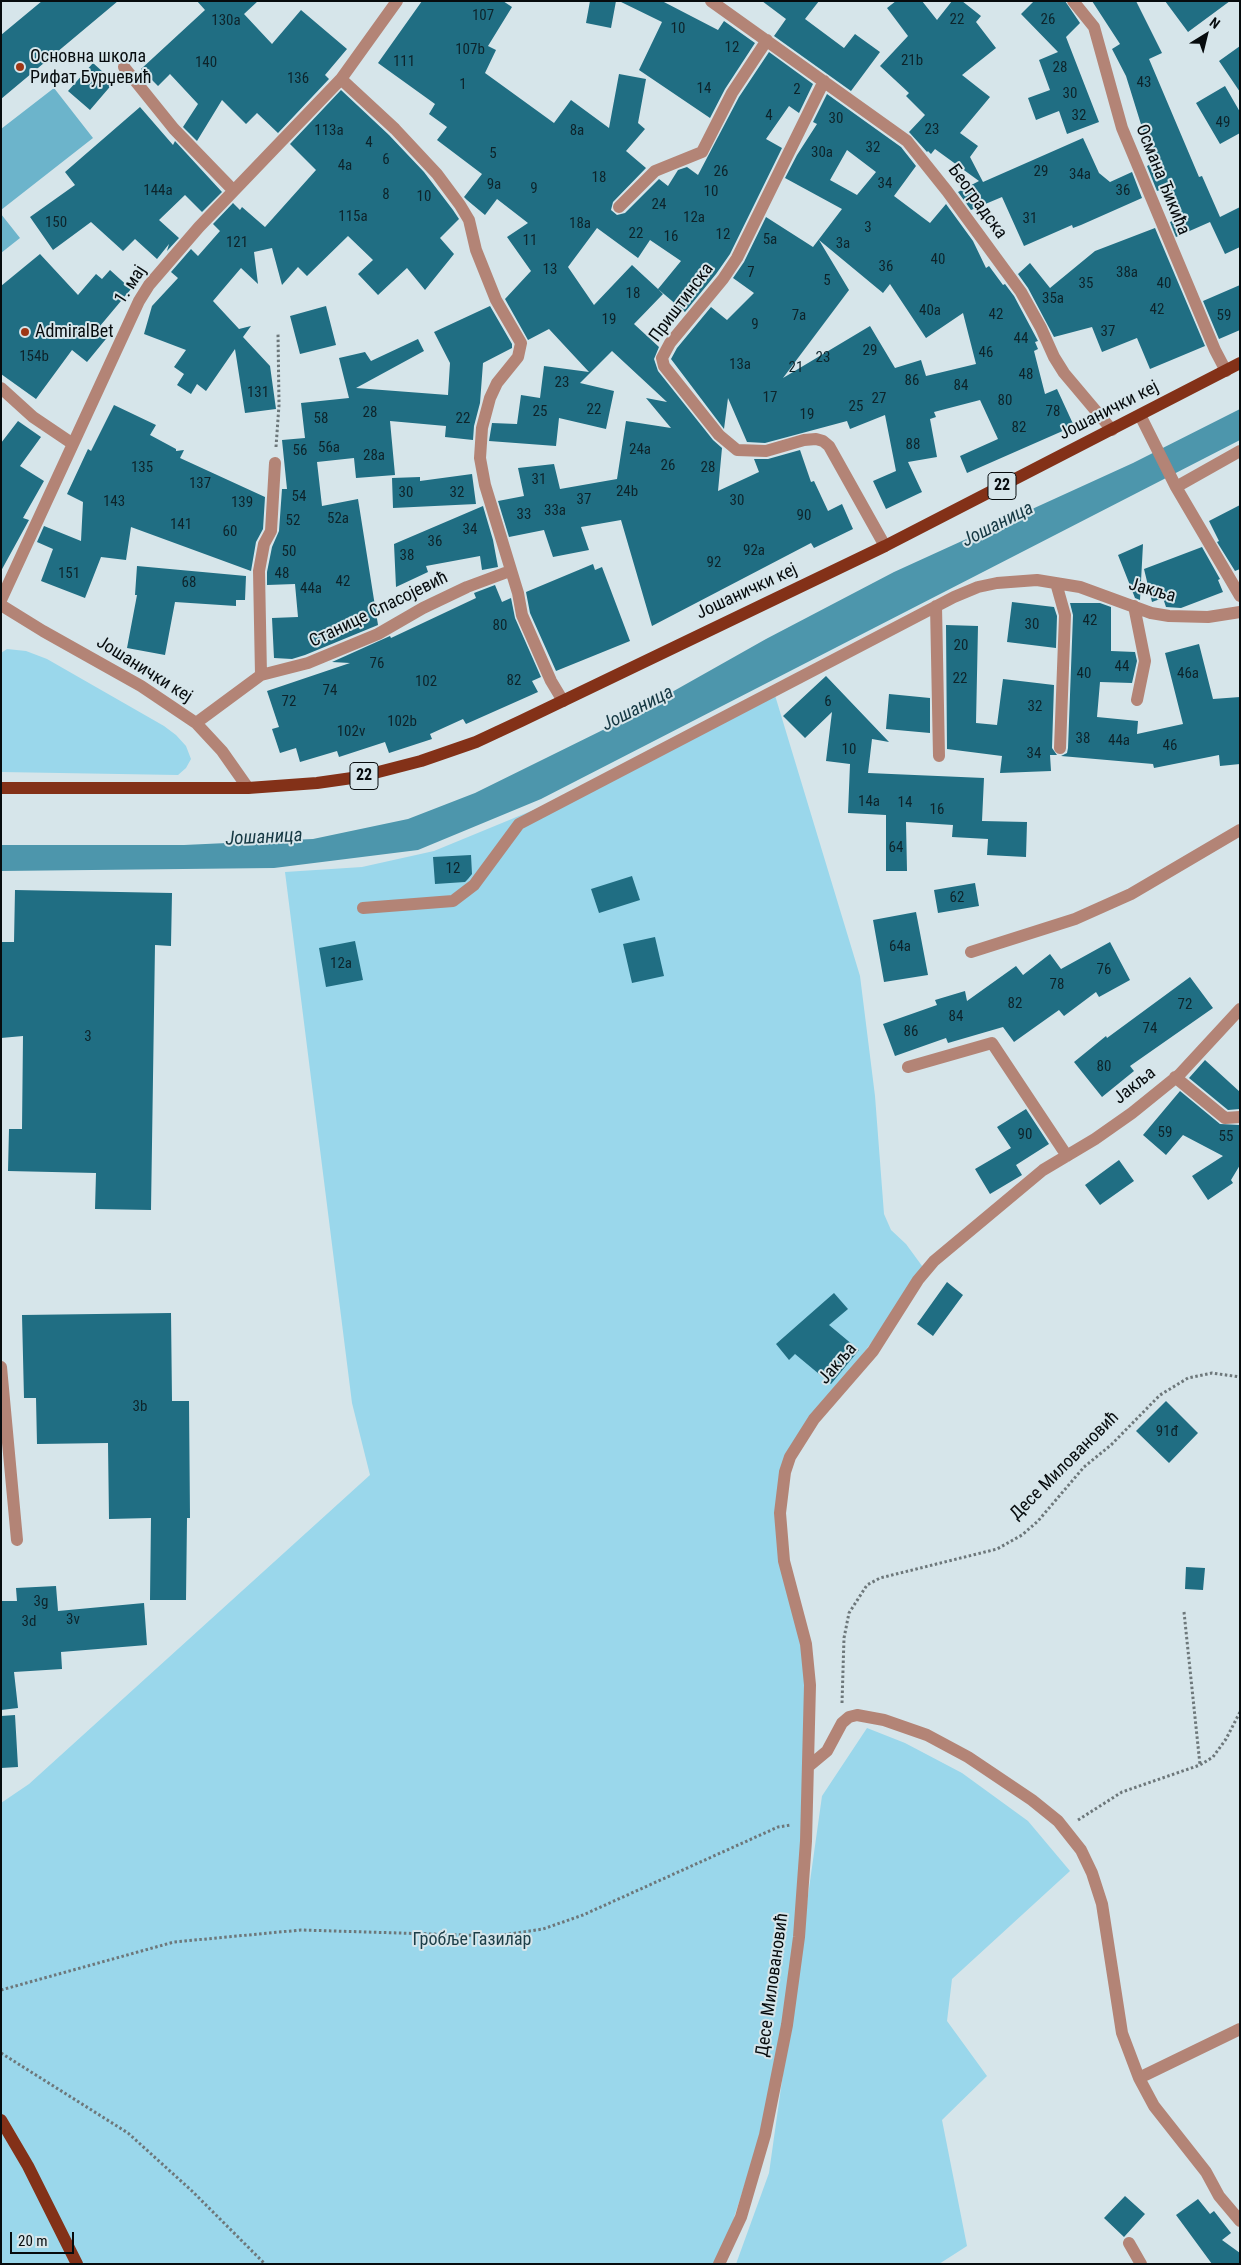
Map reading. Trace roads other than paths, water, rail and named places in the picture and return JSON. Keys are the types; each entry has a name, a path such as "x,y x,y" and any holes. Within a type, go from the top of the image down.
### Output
{"main road":[{"name":"Јошанички кеј","path":"1,788 248,788 317,783 359,777 421,761 476,742 884,546 1240,363"},
{"path":"1,2120 28,2166 78,2264"}],"street":[{"name":"1. мај","path":"1,600 139,301 168,262 233,190 340,80 397,1"},
{"name":"Београдска","path":"711,1 907,141 923,159 1020,292 1064,373 1112,430"},
{"name":"Османа Ђикића","path":"1073,1 1094,27 1128,145 1215,350 1226,371"},
{"path":"619,207 655,171 702,152 732,93 767,40"},
{"path":"124,67 174,129 233,190"},
{"path":"340,80 395,129 437,174 460,205 469,220 476,250 496,300 521,342 518,357 497,383 490,398 480,443 485,485 518,593 522,614 551,681 563,700"},
{"name":"Приштинска","path":"824,81 737,258 723,279 670,343 662,358 664,366 719,435 737,450 748,452 766,451 804,440 816,439 823,441 828,446 884,546"},
{"path":"1,388 33,417 72,444"},
{"path":"1140,415 1175,484 1240,596"},
{"path":"1175,484 1240,451"},
{"path":"261,675 259,571 264,544 271,531 276,463"},
{"name":"Станице Спасојевић","path":"196,723 261,675 308,664 378,634 423,608 467,587 510,571"},
{"name":"Јакља","path":"363,908 453,901 474,885 519,824 954,597 997,583 1037,580 1056,582 1105,595 1151,612 1182,617 1208,617 1240,612"},
{"path":"1056,582 1065,615 1060,748"},
{"name":"Јошанички кеј","path":"1,605 141,686 196,723 222,751 248,788"},
{"path":"936,606 939,756"},
{"path":"1134,606 1145,661 1137,700"},
{"path":"971,952 1075,919 1131,894 1240,830"},
{"name":"Јакља","path":"809,1766 810,1685 808,1662 802,1627 784,1561 780,1513 785,1472 790,1457 814,1419 873,1351 925,1270 975,1224 1043,1170 1132,1113 1199,1055 1240,1009"},
{"path":"908,1067 992,1043 1067,1156"},
{"name":"Јакља","path":"1175,1077 1224,1118 1240,1117"},
{"path":"1,1367 17,1540"},
{"path":"809,1766 827,1752 842,1723 849,1717 857,1715 884,1720 926,1734 968,1757 1032,1800 1067,1830 1081,1850 1092,1873 1102,1904 1122,2033 1139,2078 1154,2106 1206,2172 1219,2196 1240,2221"},
{"name":"Десе Миловановић","path":"719,2264 742,2217 775,2092 794,1976 809,1766"},
{"path":"1139,2078 1240,2029"},
{"path":"1130,2243 1141,2264"}],"water":[{"name":"Јошаница","path":"1240,409 1240,440 541,799 418,850 274,868 1,871 1,845 184,845 313,839 408,819 475,793 617,723 766,639 894,572 1133,463"}],"place":[{"name":"Основна школа Рифат Бурџевић","path":"20,67"},
{"name":"AdmiralBet","path":"25,332"}],"park label":[{"name":"Гробље Газилар","path":"472,1940"}]}
